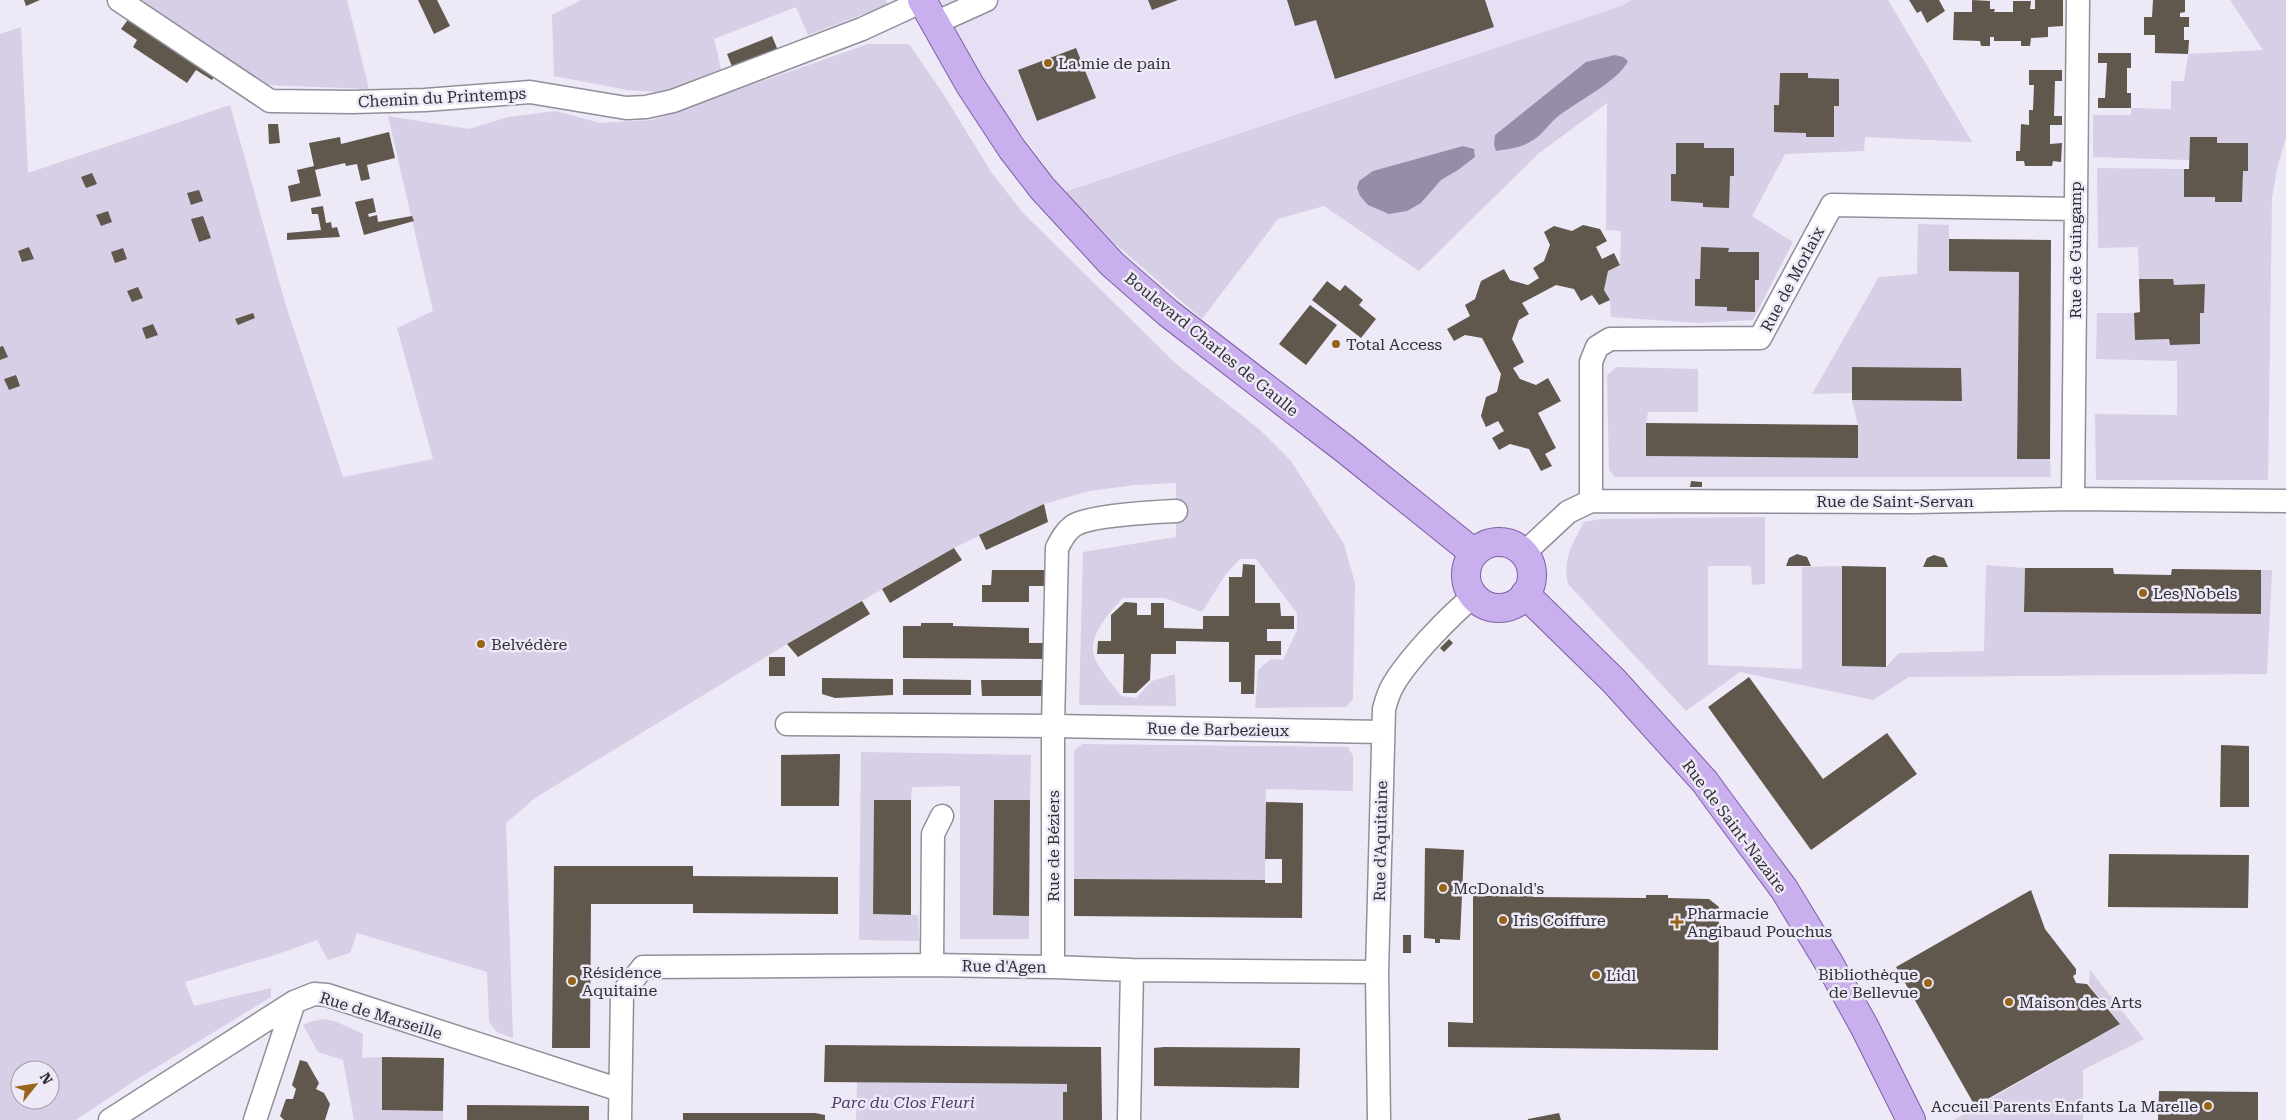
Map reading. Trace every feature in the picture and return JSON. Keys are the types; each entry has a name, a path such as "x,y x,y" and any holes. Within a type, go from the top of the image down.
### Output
{"main road":[{"name":"Boulevard Charles de Gaulle","path":"927,8 970,85 1012,149 1054,202 1112,264 1168,314 1346,450 1474,553"},
{"path":"1502,542 1514,546 1523,554 1529,562 1532,576 1525,594 1515,602 1503,607 1484,604 1474,596 1468,587 1466,577 1467,567 1474,553 1484,546 1502,542"},
{"name":"Rue de Saint-Nazaire","path":"1525,594 1614,681 1705,782 1750,842 1784,889 1828,963 1864,1026 1911,1120"}],"street":[{"name":"Chemin du Printemps","path":"119,0 270,100 352,102 425,100 530,92 626,108 646,108 673,101 862,29 927,8 986,0"},
{"name":"Rue de Guingamp","path":"2073,499 2078,0"},
{"name":"Rue de Morlaix","path":"1591,501 1591,362 1597,347 1610,339 1760,338 1832,205 2075,209"},
{"name":"Rue de Saint-Servan","path":"1523,554 1568,512 1591,501 1894,502 2073,499 2286,501"},
{"name":"Rue de Béziers","path":"1053,967 1053,726 1057,548 1063,536 1074,525 1136,512 1176,512"},
{"name":"Rue d'Aquitaine","path":"1379,1120 1377,972 1384,709 1392,688 1404,668 1459,608 1474,596"},
{"name":"Rue de Barbezieux","path":"787,724 1053,726 1382,732"},
{"path":"932,966 933,834 942,816"},
{"name":"Rue d'Agen","path":"620,1090 622,994 634,976 643,967 932,966 1377,972"},
{"path":"1129,1120 1132,970"},
{"name":"Rue de Marseille","path":"110,1120 294,1002 314,994 327,995 620,1090"},
{"path":"255,1120 294,1002"},
{"path":"620,1090 620,1120"}],"shaded area":[{"path":"941,0 1632,0 1621,6 1064,191 986,84"},
{"path":"1615,55 1623,57 1628,61 1623,69 1606,84 1556,118 1529,143 1515,148 1496,151 1494,145 1495,135 1586,62"},
{"path":"1463,146 1474,149 1475,157 1441,180 1421,203 1407,211 1389,214 1368,205 1360,196 1357,188 1359,181 1373,171"}],"green space":[{"path":"140,0 347,0 369,89 267,85"},
{"path":"581,0 886,0 888,5 808,35 796,7 714,39 722,73 670,93 627,90 554,76 552,15"},
{"path":"1632,0 1888,0 1972,142 1865,137 1864,151 1785,154 1752,216 1793,242 1753,320 1699,323 1611,317 1610,300 1604,290 1608,271 1620,265 1621,231 1606,230 1607,103 1538,154 1419,271 1324,206 1278,219 1202,319 1114,243 1064,192 1621,6"},
{"path":"2230,0 2286,0 2286,137 2277,169 2272,198 2268,480 2096,480 2095,414 2177,415 2177,361 2096,359 2097,313 2134,313 2135,340 2169,339 2170,345 2200,313 2204,313 2205,285 2174,285 2139,279 2138,247 2098,248 2097,168 2184,169 2184,197 2215,197 2216,202 2242,202 2243,171 2248,171 2217,143 2190,137 2189,160 2093,157 2093,115 2131,115 2131,108 2171,109 2171,81 2184,81 2188,54 2263,50"},
{"path":"21,27 28,173 230,105 286,306 343,477 433,459 397,328 433,311 388,116 469,129 508,117 556,111 600,123 652,120 868,44 909,44 944,95 991,172 1023,213 1175,363 1259,429 1291,461 1344,544 1355,583 1353,699 1346,707 1255,708 1258,670 1271,659 1283,660 1297,630 1297,613 1256,559 1240,559 1226,574 1202,612 1165,598 1123,598 1101,624 1094,641 1094,656 1102,671 1121,696 1136,698 1152,681 1175,674 1176,706 1079,705 1083,552 1176,537 1176,483 1135,485 1089,491 1044,504 954,548 787,644 535,798 506,823 513,1038 497,1032 489,1022 487,972 357,933 350,953 328,960 317,940 278,954 185,982 194,1006 271,988 271,997 134,1081 76,1120 0,1120 0,34"},
{"path":"1918,224 1949,225 1949,271 2019,272 2017,459 2050,459 2051,477 1615,477 1609,470 1607,375 1617,367 1698,369 1698,412 1648,412 1646,456 1857,458 1858,425 1852,400 1961,401 1961,368 1852,367 1852,393 1812,394 1879,277 1917,274"},
{"path":"1765,517 1765,584 1752,585 1751,566 1708,566 1708,665 1802,669 1802,567 1842,566 1886,667 1899,653 1984,651 1986,565 2025,568 2024,612 2261,614 2261,570 2272,570 2267,674 1909,677 1873,700 1740,672 1686,711 1568,584 1566,567 1573,544 1584,522 1602,519"},
{"path":"1082,744 1348,747 1353,756 1353,791 1266,789 1265,880 1074,879 1074,751"},
{"path":"861,752 1031,755 1030,800 994,801 993,915 1029,916 1029,939 960,939 960,786 912,787 911,800 874,800 873,914 918,915 919,941 859,940"},
{"path":"2090,970 2144,1039 2083,1070 2083,1120 1954,1120 2120,1024 2089,985"},
{"path":"325,1019 337,1022 363,1034 362,1058 382,1057 382,1110 443,1111 443,1120 354,1120 343,1060 318,1052 303,1025"},
{"name":"Parc du Clos Fleuri","path":"857,1082 1067,1084 1067,1092 1064,1092 1063,1120 856,1120"}],"building":[{"path":"24,0 40,0 26,6"},
{"path":"418,0 437,0 450,26 434,34"},
{"path":"1148,0 1178,0 1152,10"},
{"path":"1287,0 1485,0 1494,27 1335,79 1316,20 1295,26"},
{"path":"1909,0 1939,0 1945,11 1927,23 1921,11 1917,13"},
{"path":"1972,0 1990,1 1990,9 1995,9 1994,12 2013,12 2013,1 2031,1 2030,9 2035,9 2035,0 2063,0 2063,26 2048,27 2048,37 2031,38 2030,46 2021,46 2021,41 1994,41 1994,37 1990,37 1990,46 1981,46 1980,41 1953,40 1954,12 1972,12"},
{"path":"2153,0 2185,0 2185,12 2180,13 2180,17 2189,17 2189,27 2184,27 2184,40 2189,40 2188,54 2155,53 2155,35 2144,35 2144,17 2152,17"},
{"path":"130,17 216,74 212,80 196,70 187,83 133,47 137,40 121,29"},
{"path":"772,36 779,53 733,69 727,54"},
{"path":"1076,48 1096,98 1037,121 1018,70"},
{"path":"2098,53 2131,53 2131,68 2127,68 2127,93 2131,93 2131,108 2098,108 2098,98 2105,98 2107,63 2098,63"},
{"path":"2029,70 2062,70 2062,81 2055,81 2054,116 2062,116 2062,125 2050,125 2050,144 2062,143 2061,162 2053,161 2052,166 2025,166 2024,161 2016,161 2016,151 2020,151 2021,124 2029,125 2029,110 2033,110 2034,85 2029,85"},
{"path":"1780,73 1808,73 1808,78 1839,79 1839,106 1834,106 1834,137 1806,137 1806,133 1774,132 1774,105 1779,105"},
{"path":"268,124 278,124 280,143 269,144"},
{"path":"389,132 395,158 367,165 370,179 361,181 357,164 346,166 345,163 315,170 321,196 291,202 288,186 300,183 297,170 314,166 309,143 340,137 341,144"},
{"path":"2190,137 2217,137 2217,143 2248,143 2248,171 2243,171 2242,202 2215,202 2215,197 2184,197 2184,169 2189,169"},
{"path":"1676,143 1704,143 1704,148 1734,148 1734,176 1730,176 1729,208 1703,207 1703,203 1671,201 1671,174 1676,174"},
{"path":"92,173 97,184 86,188 81,177"},
{"path":"199,190 203,201 191,205 187,193"},
{"path":"373,198 376,212 368,214 369,217 377,215 378,222 412,216 414,221 364,235 355,202"},
{"path":"323,206 326,223 331,222 332,228 337,227 340,237 287,240 287,233 321,230 318,214 312,214 311,208"},
{"path":"108,211 112,222 101,226 96,215"},
{"path":"203,216 211,238 199,242 191,219"},
{"path":"1583,225 1600,229 1607,241 1596,247 1602,259 1614,253 1620,265 1608,271 1604,290 1610,300 1599,305 1592,295 1581,301 1574,289 1556,285 1522,303 1529,314 1519,320 1512,339 1524,362 1513,368 1520,379 1536,385 1548,378 1561,401 1538,413 1556,448 1545,454 1552,466 1541,471 1529,449 1510,444 1499,450 1492,438 1504,431 1498,421 1486,427 1481,416 1486,397 1497,392 1501,374 1482,338 1465,335 1454,341 1447,329 1470,316 1465,305 1475,299 1481,281 1504,269 1510,280 1528,285 1539,278 1533,268 1544,261 1550,245 1544,232 1554,226 1572,231"},
{"path":"1949,239 2051,240 2050,459 2017,459 2019,272 1949,271"},
{"path":"29,247 34,259 22,262 18,251"},
{"path":"1701,247 1729,248 1728,252 1759,252 1759,280 1755,280 1755,312 1727,311 1727,307 1695,306 1695,279 1700,279"},
{"path":"123,248 127,259 115,263 111,252"},
{"path":"2139,279 2173,279 2174,285 2205,284 2204,313 2200,313 2200,344 2170,345 2169,339 2135,340 2134,313 2140,312"},
{"path":"1327,281 1340,291 1345,285 1363,300 1359,305 1376,319 1361,338 1312,300"},
{"path":"138,287 143,298 132,302 127,291"},
{"path":"1310,305 1337,325 1306,365 1279,344"},
{"path":"253,313 255,318 238,325 235,319"},
{"path":"153,324 158,335 146,339 142,328"},
{"path":"3,346 8,357 0,360 0,347"},
{"path":"1852,367 1961,368 1962,401 1852,400"},
{"path":"16,375 20,386 9,390 4,379"},
{"path":"1646,423 1858,425 1858,458 1646,456"},
{"path":"1691,481 1702,482 1702,487 1690,487"},
{"path":"1044,504 1048,522 986,550 979,535"},
{"path":"954,548 962,560 890,603 882,589"},
{"path":"1797,554 1807,557 1811,566 1786,566 1789,558"},
{"path":"1934,555 1944,558 1948,567 1923,567 1927,558"},
{"path":"1243,564 1255,565 1255,603 1280,603 1281,616 1294,616 1294,629 1267,629 1267,641 1281,641 1281,655 1255,655 1254,694 1241,694 1241,682 1229,682 1229,642 1176,641 1176,654 1151,654 1150,680 1136,693 1123,693 1124,654 1097,654 1098,641 1111,641 1111,615 1125,602 1137,603 1137,615 1151,615 1151,603 1164,603 1164,628 1203,629 1203,616 1229,616 1229,577 1242,577"},
{"path":"1842,566 1886,567 1886,667 1842,666"},
{"name":"Les Nobels","path":"2025,568 2113,568 2114,574 2171,575 2172,569 2261,570 2261,614 2024,612"},
{"path":"992,570 1048,570 1048,586 1029,586 1029,602 982,602 982,585 991,585"},
{"path":"862,601 870,614 798,657 787,644"},
{"path":"921,623 953,623 953,626 1029,628 1029,643 1047,643 1047,659 903,658 903,626 921,626"},
{"path":"1449,639 1453,643 1444,652 1440,648"},
{"path":"769,657 785,657 785,676 769,676"},
{"path":"1749,677 1823,779 1887,733 1917,774 1811,850 1708,707"},
{"path":"822,678 893,679 893,695 835,698 822,694"},
{"path":"903,679 971,680 971,695 903,695"},
{"path":"981,680 1047,680 1046,696 982,696"},
{"path":"2221,745 2249,746 2249,807 2220,807"},
{"path":"840,754 839,806 781,806 781,755"},
{"path":"874,800 911,800 911,915 873,914"},
{"path":"994,800 1030,800 1029,916 993,915"},
{"path":"1266,802 1303,803 1302,918 1074,916 1074,879 1265,880 1265,883 1282,883 1282,859 1265,859"},
{"name":"McDonald's","path":"1425,848 1464,850 1460,940 1440,939 1440,943 1435,943 1435,939 1424,938"},
{"path":"2109,854 2249,855 2248,908 2108,907"},
{"name":"Résidence Aquitaine","path":"554,866 693,866 693,876 838,877 838,914 693,913 693,904 591,904 590,1048 552,1048"},
{"name":"Maison des Arts","path":"2031,890 2045,929 2076,969 2076,974 2073,976 2076,983 2087,984 2120,1024 1975,1106 1896,967"},
{"name":"Lidl","path":"1513,893 1533,893 1533,897 1646,898 1646,895 1668,895 1668,898 1709,899 1719,907 1718,1050 1448,1047 1448,1022 1473,1023 1473,896 1512,896"},
{"path":"1403,935 1411,935 1411,953 1403,953"},
{"path":"825,1045 1101,1047 1102,1120 1063,1120 1063,1092 1067,1092 1067,1084 824,1082"},
{"path":"1154,1048 1300,1048 1299,1088 1154,1086"},
{"path":"382,1057 444,1058 443,1111 382,1110"},
{"path":"300,1060 307,1062 319,1083 316,1089 324,1093 330,1104 325,1120 284,1120 280,1116 286,1099 293,1099 296,1089 292,1085"},
{"name":"Accueil Parents Enfants La Marelle","path":"2159,1091 2258,1092 2258,1120 2158,1120"},
{"path":"467,1105 589,1106 589,1120 467,1120"},
{"path":"683,1113 815,1113 825,1115 825,1120 683,1120"},
{"path":"1559,1113 1561,1120 1528,1120 1528,1119"}],"place":[{"name":"La mie de pain","path":"1048,63"},
{"name":"Total Access","path":"1336,344"},
{"name":"Les Nobels","path":"2143,593"},
{"name":"Belvédère","path":"481,644"},
{"name":"McDonald's","path":"1443,888"},
{"name":"Iris Coiffure","path":"1503,920"},
{"name":"Pharmacie Angibaud Pouchus","path":"1677,922"},
{"name":"Lidl","path":"1596,975"},
{"name":"Résidence Aquitaine","path":"572,981"},
{"name":"Bibliothèque de Bellevue","path":"1928,983"},
{"name":"Maison des Arts","path":"2009,1002"},
{"name":"Accueil Parents Enfants La Marelle","path":"2208,1106"}]}
